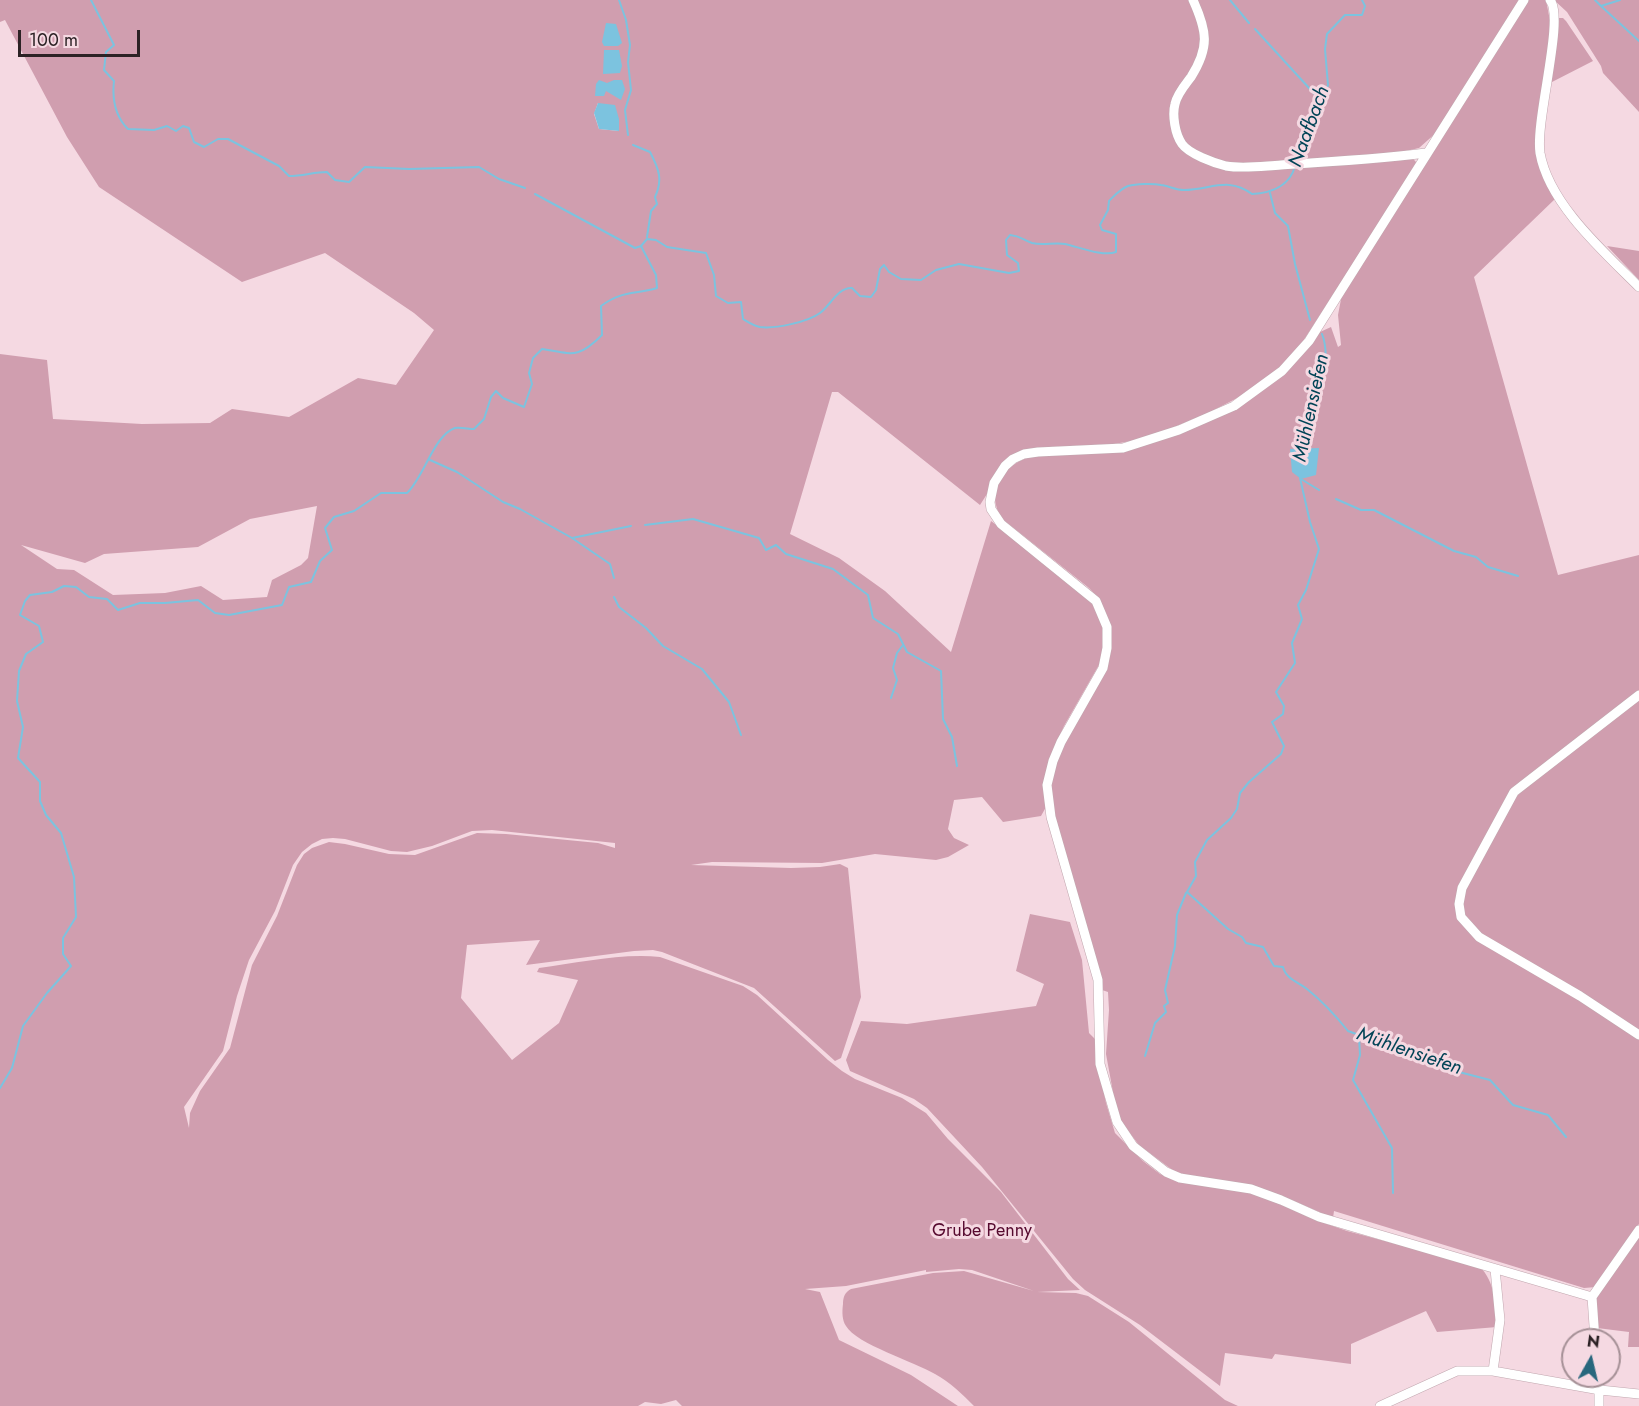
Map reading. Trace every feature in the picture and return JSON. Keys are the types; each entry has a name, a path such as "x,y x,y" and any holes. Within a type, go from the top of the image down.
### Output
{"street":[{"path":"1193,0 1206,36 1199,64 1176,101 1173,112 1182,145 1208,161 1246,168 1343,162 1426,153"},
{"path":"1524,0 1309,341 1282,371 1234,406 1179,430 1123,448 1024,454 1005,466 994,483 990,502 991,509 1001,524 1095,600 1107,627 1107,648 1103,668 1061,742 1047,785 1051,817 1098,980 1100,1064 1117,1122 1133,1146 1166,1172 1180,1178 1251,1189 1319,1217 1592,1297"},
{"path":"1550,0 1554,5 1554,24 1539,133 1540,154 1547,174 1573,219 1639,287"},
{"path":"1639,694 1514,792 1462,888 1459,904 1461,917 1479,937 1580,996 1639,1035"},
{"path":"1594,1328 1592,1297 1639,1230"},
{"path":"1493,1371 1500,1320 1495,1269"},
{"path":"1380,1406 1457,1371 1493,1371 1600,1390 1639,1394"},
{"path":"1599,1406 1600,1390"}],"green space":[{"name":"Grube Penny","path":"0,0 1520,0 1437,132 1419,148 1406,151 1416,162 1415,167 1300,346 1284,365 1247,393 1210,412 1148,438 1114,444 1050,447 998,469 980,505 838,392 832,392 790,534 839,558 885,591 951,652 991,521 1053,567 1091,601 1104,630 1105,642 1100,663 1064,726 1049,760 1044,784 1046,807 1041,816 1003,822 982,797 954,800 948,829 954,838 969,845 948,857 936,860 875,854 822,863 712,862 691,865 791,868 840,864 848,868 861,997 841,1058 835,1061 754,988 662,952 634,951 526,965 540,940 467,945 461,998 512,1060 559,1023 578,980 537,972 539,968 615,957 660,957 743,986 757,995 842,1071 855,1079 902,1098 926,1113 948,1139 1001,1192 1068,1279 1080,1290 1037,1292 1076,1293 1088,1296 1129,1322 1225,1400 1238,1406 974,1406 956,1388 940,1377 861,1339 845,1324 842,1313 843,1299 851,1289 933,1273 964,1271 1034,1291 972,1270 959,1269 926,1272 926,1270 846,1286 805,1289 820,1292 839,1340 911,1375 958,1406 682,1406 676,1400 661,1404 645,1402 638,1406 0,1406 0,354 47,360 53,419 142,424 210,423 232,409 289,417 358,378 396,385 434,330 414,313 325,253 242,282 99,187 67,137 5,20 0,22","holes":["598,103 619,131 599,129 594,114","317,506 308,558 301,565 272,580 267,597 223,600 201,586 165,593 113,595 74,570 57,569 21,545 85,563 104,554 198,547 250,519","492,830 615,843 615,848 598,843 477,833 415,855 389,854 329,842 312,848 304,854 297,865 277,916 252,965 230,1048 200,1091 190,1113 189,1128 184,1107 223,1051 249,960 275,911 293,865 302,852 322,839 333,838 391,851 407,852 432,846 472,831"]},
{"path":"1527,0 1546,0 1551,26 1537,130 1555,199 1474,277 1558,575 1639,555 1639,691 1525,781 1511,803 1525,787 1639,697 1639,1224 1596,1287 1584,1288 1334,1211 1333,1218 1285,1197 1175,1172 1139,1145 1122,1123 1115,1103 1106,1054 1108,992 1102,990 1056,823 1051,786 1053,766 1110,655 1112,629 1099,599 1089,588 1001,518 995,498 1003,473 1029,457 1112,451 1243,402 1320,332 1331,327 1338,347 1341,345 1338,315 1342,294"},
{"path":"1554,0 1639,0 1639,112 1603,73 1601,66 1567,12"},
{"path":"1557,18 1563,18 1566,21 1593,61 1552,82 1548,81"},
{"path":"1607,246 1639,251 1639,280"},
{"path":"1030,914 1070,922 1082,960 1089,1033 1096,1040 1106,1103 1115,1133 1143,1161 1160,1174 1180,1181 1252,1192 1313,1219 1347,1231 1479,1266 1485,1272 1492,1287 1497,1327 1437,1332 1426,1311 1351,1344 1351,1364 1275,1354 1272,1359 1225,1353 1220,1386 1140,1325 1085,1290 1073,1279 982,1167 927,1108 914,1099 850,1071 846,1060 861,1021 907,1024 1036,1006 1044,984 1016,971"},
{"path":"1639,1233 1639,1347 1628,1347 1629,1332 1621,1331 1621,1328 1597,1328 1594,1311 1598,1293"}],"water":[{"path":"606,23 616,24 622,43 618,46 604,46 602,42"},
{"path":"604,50 619,50 622,66 620,73 603,74"},
{"path":"599,80 607,83 622,80 625,89 621,100 606,91 604,96 595,96 596,84"},
{"path":"598,103 615,105 619,119 619,131 599,129 594,113"},
{"path":"1319,448 1316,475 1301,479 1292,472 1290,449"}],"waterway":[{"path":"91,0 114,45 106,52 104,70 114,81 115,107 120,119 128,129 154,130 167,126 176,131 183,126 189,128 194,142 204,147 218,139 228,139 279,166 289,176 327,172 335,180 349,182 365,167 409,169 479,167 499,179 525,188"},
{"path":"619,0 626,20 630,45 628,62 631,90 625,110 628,135"},
{"path":"1230,0 1249,23"},
{"name":"Naafbach","path":"1297,161 1309,120 1328,85 1325,49 1327,34 1345,15 1362,15 1365,6 1362,0"},
{"path":"1595,0 1601,6 1620,0"},
{"path":"1601,6 1639,41"},
{"path":"1255,29 1320,100"},
{"path":"633,145 650,152 659,174 659,185 655,197 657,204 651,211 647,237"},
{"name":"Naafbach","path":"0,1088 12,1068 23,1026 47,993 71,966 63,954 63,938 76,917 74,877 61,833 46,815 40,801 40,782 18,758 23,727 17,701 19,671 26,654 43,642 39,626 20,615 30,595 52,592 64,586 76,587 89,597 107,599 118,610 140,603 198,600 215,613 229,615 282,605 289,587 311,582 320,561 332,550 325,528 334,517 354,511 381,493 407,493 441,439 455,428 474,429 484,419 491,397 496,391 503,398 524,407 532,384 529,373 533,358 542,349 575,353 587,348 602,335 601,306 622,295 657,288 656,275 641,246 647,239 656,240 667,247 706,253 714,275 716,296 728,303 741,302 743,319 751,324 760,327 774,327 800,322 815,316 847,288 852,288 860,296 871,297 876,290 880,269 884,265 889,272 901,279 921,280 936,270 959,264 1009,273 1019,271 1018,263 1007,255 1006,240 1010,235 1036,244 1065,244 1098,252 1116,252 1116,234 1102,230 1100,225 1108,210 1109,201 1120,190 1128,186 1153,184 1184,190 1227,185 1252,194 1279,187 1289,179 1295,166"},
{"name":"Mühlensiefen","path":"1270,193 1275,213 1288,226 1295,264 1310,320"},
{"path":"535,194 635,248 641,246"},
{"name":"Mühlensiefen","path":"1303,451 1324,377 1326,362 1322,334"},
{"path":"430,460 457,472 503,502 572,538 631,526"},
{"name":"Mühlensiefen","path":"1300,478 1319,549 1306,590 1298,605 1302,619 1292,643 1295,663 1276,692 1284,706 1283,714 1272,722 1284,746 1281,754 1240,793 1237,809 1231,818 1207,840 1195,862 1196,876 1187,892 1228,929 1242,937 1246,943 1263,947 1274,966 1283,967 1290,977 1334,1014 1348,1031 1459,1072 1490,1080 1513,1105 1548,1115 1566,1137"},
{"path":"1301,479 1319,490"},
{"path":"1336,499 1361,510 1374,510 1454,551 1476,557 1488,567 1518,576"},
{"path":"645,525 693,519 759,538 766,550 776,545 786,554 833,569 868,595 873,618 898,634 907,652 941,671 943,719 952,737 957,766"},
{"path":"572,538 610,564 614,578"},
{"path":"614,597 619,607 646,628 663,646 702,669 729,702 741,735"},
{"path":"891,698 897,680 893,668 897,653 903,645"},
{"path":"1145,1056 1155,1023 1166,1012 1164,1006 1168,1003 1165,990 1175,946 1177,915 1186,893"},
{"path":"1359,1037 1360,1055 1353,1080 1392,1148 1393,1193"}]}
